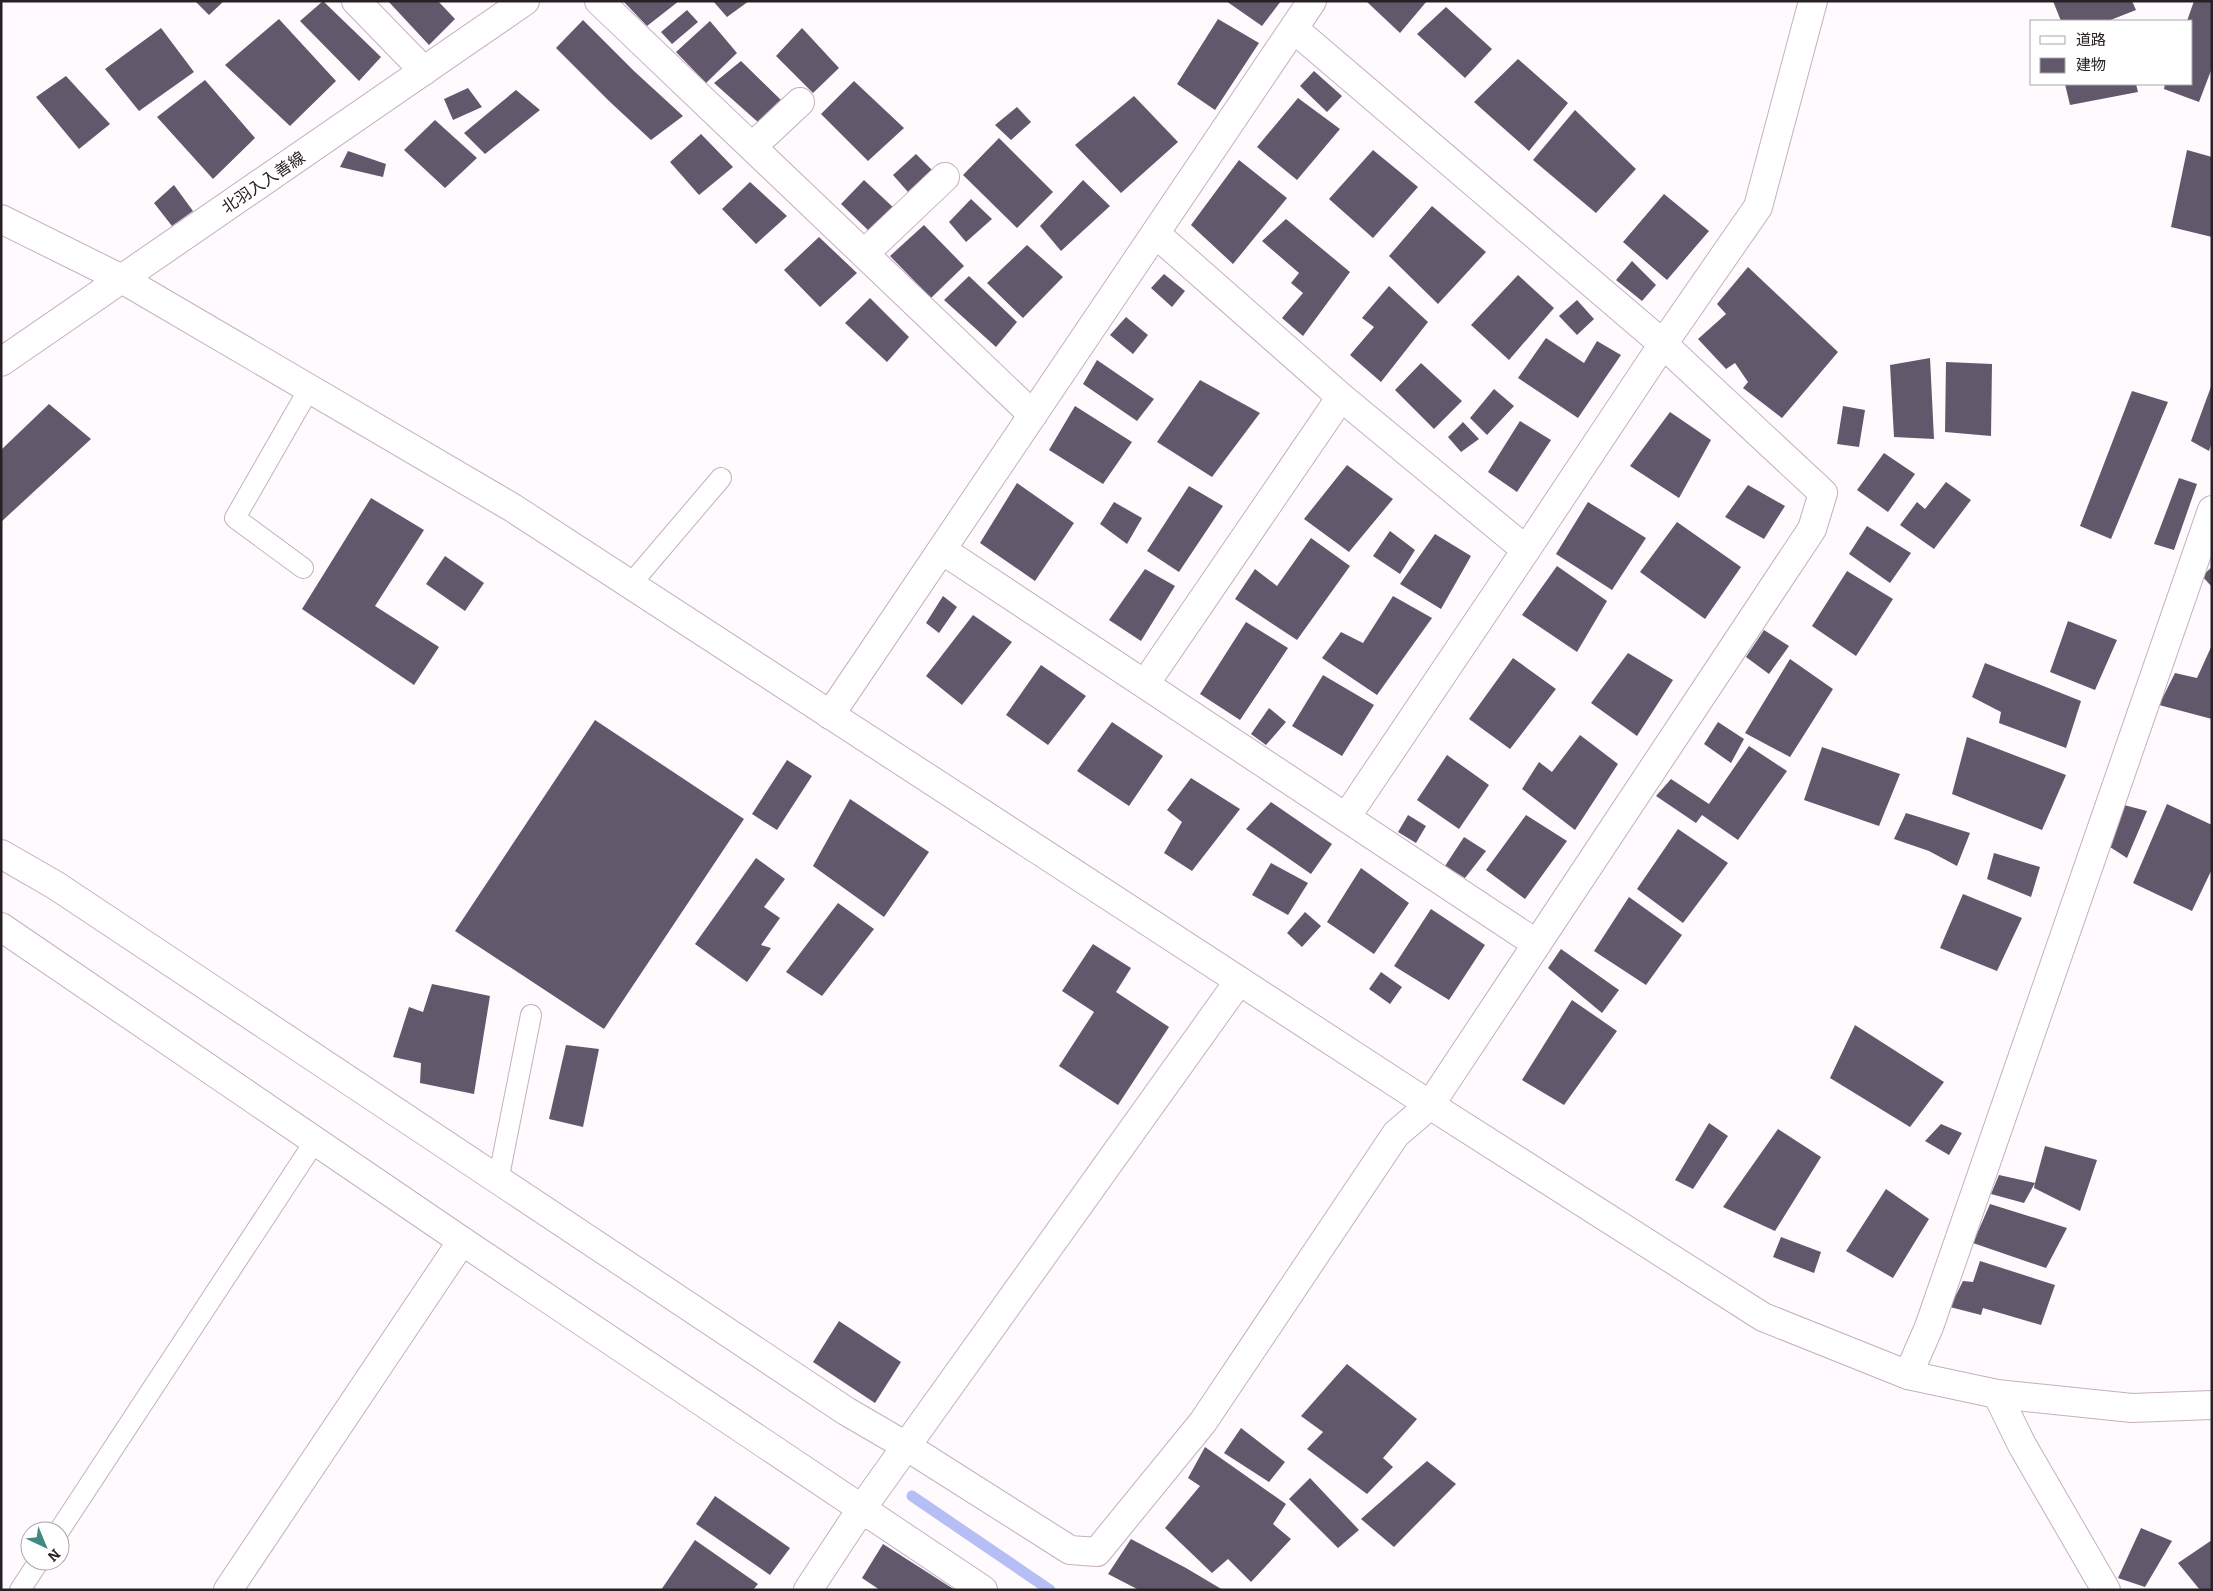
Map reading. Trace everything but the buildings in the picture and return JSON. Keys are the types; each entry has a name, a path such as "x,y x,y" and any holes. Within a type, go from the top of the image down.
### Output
{"street":[{"path":"356,1 424,72"},
{"name":"北羽入入善線","path":"1,362 525,1"},
{"path":"599,1 1033,415"},
{"path":"830,715 1312,1"},
{"path":"1346,816 1663,344 1758,207 1813,1"},
{"path":"1,854 55,885 846,1411 906,1446 1070,1550 1097,1552 1203,1422 1396,1134 1430,1105 1812,529 1824,494 1663,344 1294,29"},
{"path":"752,147 800,102"},
{"path":"864,254 945,177"},
{"path":"1,219 122,279 513,508 1430,1105 1763,1317 1908,1375 1996,1394 2132,1408 2212,1405"},
{"path":"1156,234 1341,397 1526,550"},
{"path":"1145,684 1341,397"},
{"path":"1908,1375 1929,1327 2212,510"},
{"path":"942,550 1537,944"},
{"path":"1,927 462,1241 983,1590"},
{"path":"808,1590 862,1508 1239,981"},
{"path":"228,1590 462,1241"},
{"path":"1996,1394 2022,1445 2106,1590"}],"lane":[{"path":"303,568 234,518 309,389"},
{"path":"630,585 721,478"},
{"path":"498,1180 531,1015"},
{"path":"65,1521 315,1141"},
{"path":"20,1590 32,1571"}],"waterway":[{"path":"912,1496 1050,1590"}]}
